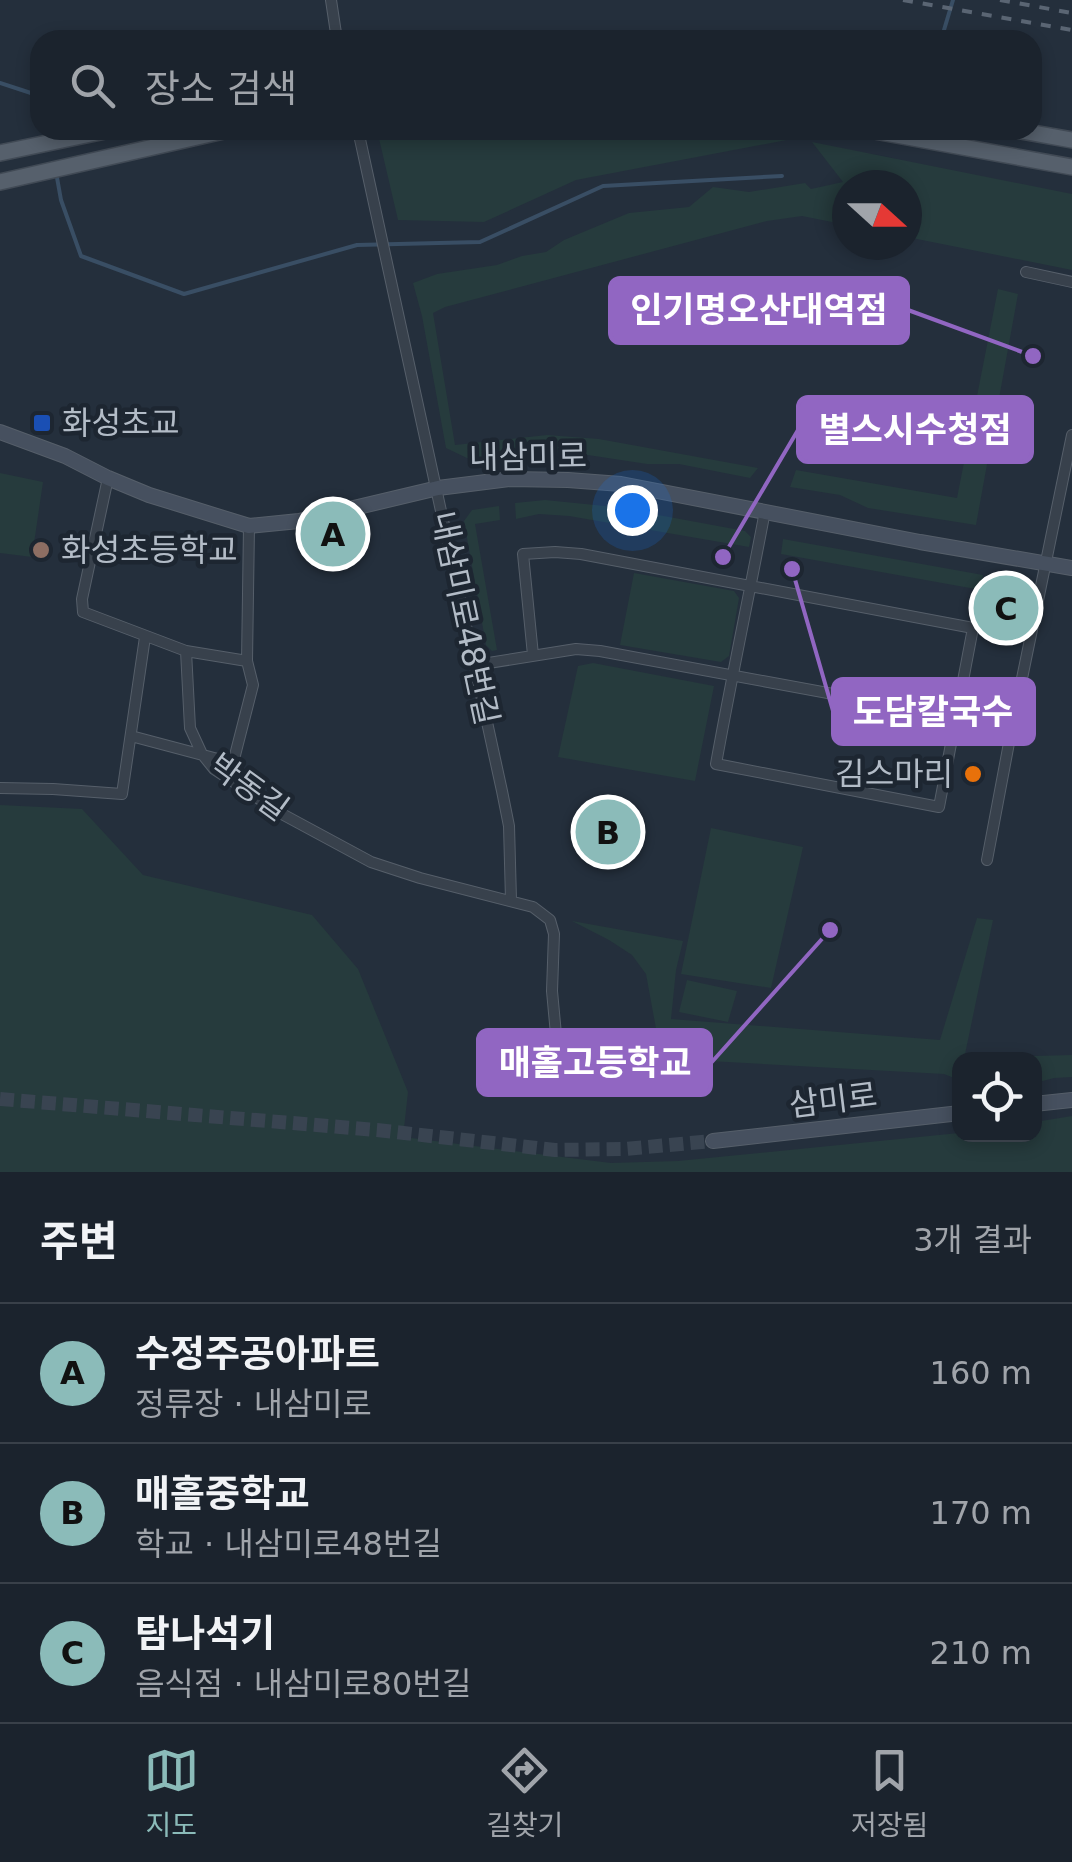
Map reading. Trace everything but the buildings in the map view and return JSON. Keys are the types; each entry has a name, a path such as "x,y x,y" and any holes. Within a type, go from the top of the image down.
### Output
{"main road":[{"path":"1042,135 1072,140"},
{"path":"0,153 66,140"},
{"path":"0,182 185,140"},
{"path":"924,140 1072,167"}],"street":[{"path":"330,0 335,30"},
{"name":"내삼미로48번길","path":"360,140 508,826 511,900"},
{"path":"1026,272 1072,282"},
{"name":"내삼미로","path":"0,432 65,456 149,496 248,526 298,521 438,488 510,479 568,480 621,484 1072,568"},
{"path":"987,860 1072,435"},
{"path":"108,478 82,599 83,612 186,651 247,661"},
{"path":"533,655 523,554 582,554 751,586 973,628 939,806 716,764 732,674 751,586 765,511"},
{"path":"130,736 232,762 253,685 247,661 248,526"},
{"path":"0,788 122,794 145,637"},
{"path":"476,665 576,649 600,651 1012,728"},
{"name":"박동길","path":"186,651 190,728 214,770 348,852 420,878 533,906 550,920 554,934 552,991 560,1078"},
{"path":"1042,1103 1072,1100"},
{"name":"삼미로","path":"713,1142 952,1114"}],"green space":[{"path":"379,140 787,140 576,180 484,222 398,220"},
{"path":"812,142 1072,194 1072,270 922,240 922,170 834,170"},
{"path":"805,183 811,189 832,184 832,222 802,216 767,221 433,313 455,445 547,435 599,439 758,468 750,478 679,464 647,464 588,455 540,452 469,459 446,448 413,283 437,274 497,265 546,252 564,240 629,213 689,207 713,187 749,192"},
{"path":"998,289 1018,294 976,525 868,508 840,495 790,487 796,470 957,498"},
{"path":"0,473 43,482 32,557 0,553"},
{"path":"545,500 615,507 745,531 751,537 749,547 569,516 539,514 516,519 515,503"},
{"path":"499,506 500,520 475,524 497,650 492,651 486,645 464,521 472,510"},
{"path":"783,539 983,575 981,590 781,554"},
{"path":"634,573 734,591 739,598 729,656 721,662 620,645"},
{"path":"996,577 1023,586 1022,596 994,591"},
{"path":"593,663 714,686 695,781 558,757 578,666"},
{"path":"0,805 82,809 143,875 312,915 358,969 408,1092 403,1137 611,1163 678,1161 952,1134 952,1142 1042,1142 1042,1121 1072,1116 1072,1172 0,1172"},
{"path":"711,828 803,847 771,988 681,974"},
{"path":"977,918 993,920 965,1052 952,1052 952,1077 673,1059 659,1045 646,974 632,955 572,921 683,941 671,1019 940,1040"},
{"path":"687,980 737,991 728,1022 679,1012"},
{"path":"1072,1055 1072,1077 1042,1081 1042,1056"}],"waterway":[{"path":"944,30 953,0"},
{"path":"0,83 30,93"},
{"path":"56,172 61,200 81,256 184,294 357,245 480,242 603,186 782,176"}],"tunnel":[{"path":"0,1099 377,1130 555,1150 713,1141"}],"railway":[{"path":"903,0 1072,30"},
{"path":"1000,0 1072,13"}],"place":[{"name":"인기명오산대역점","path":"1033,356"},
{"name":"화성초교","path":"42,423"},
{"name":"수정주공아파트","path":"333,534"},
{"name":"화성초등학교","path":"41,550"},
{"name":"별스시수청점","path":"723,557"},
{"name":"도담칼국수","path":"792,569"},
{"name":"탐나석기","path":"1006,608"},
{"name":"김스마리","path":"973,774"},
{"name":"매홀중학교","path":"608,832"},
{"name":"매홀고등학교","path":"830,930"}]}
